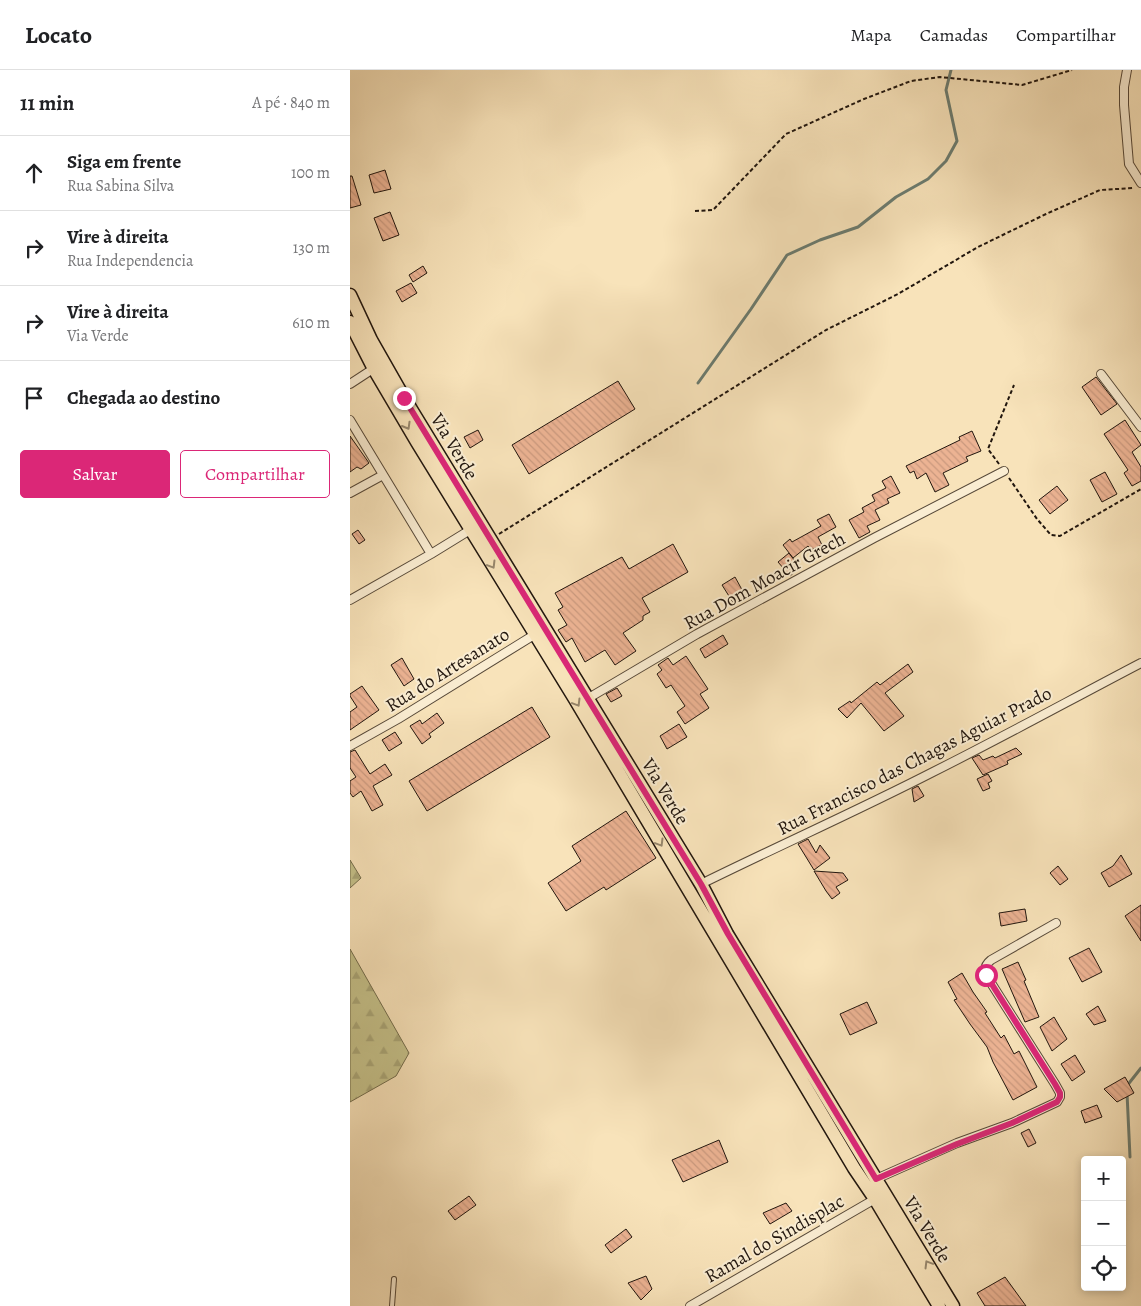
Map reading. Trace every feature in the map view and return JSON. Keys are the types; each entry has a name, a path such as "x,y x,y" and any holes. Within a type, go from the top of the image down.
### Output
{"main road":[{"name":"Via Verde","path":"350,295 371,340 379,365 417,442 534,635 575,698 854,1168 875,1199 939,1306"},
{"name":"Via Verde","path":"350,322 404,398 437,451 701,884 728,934 953,1306"}],"street":[{"path":"1127,70 1124,87 1124,106 1129,164 1141,183"},
{"path":"350,384 379,365"},
{"path":"1101,374 1141,427"},
{"path":"350,420 431,554"},
{"name":"Rua Dom Moacir Grech","path":"588,699 697,634 874,538 1004,471"},
{"path":"350,493 383,475"},
{"path":"350,600 470,530"},
{"name":"Rua do Artesanato","path":"350,746 398,720 534,635"},
{"name":"Rua Francisco das Chagas Aguiar Prado","path":"701,884 833,822 933,772 1141,663"},
{"path":"876,1179 957,1144 1012,1123 1057,1102 1060,1093 1055,1084 986,975 986,967 989,962 1056,923"},
{"name":"Ramal do Sindisplac","path":"690,1306 875,1199"}],"lane":[{"path":"392,1306 394,1279"}],"path":[{"path":"695,211 713,210 786,134 864,99 911,81 942,78 1022,85 1072,70"},
{"path":"490,540 826,330 898,294 978,247 1100,190 1141,188"},
{"path":"1014,385 988,449 1037,519 1050,534 1060,536 1141,489"}],"green space":[{"path":"350,860 361,878 350,888"},
{"path":"350,949 409,1053 396,1076 350,1102"}],"building":[{"path":"385,170 391,189 374,193 369,175"},
{"path":"350,176 352,176 361,205 350,208"},
{"path":"390,212 399,235 383,241 374,218"},
{"path":"423,266 427,273 413,282 409,275"},
{"path":"411,283 417,293 402,302 396,291"},
{"path":"1096,377 1117,404 1101,415 1082,387"},
{"path":"618,381 635,409 529,474 512,445"},
{"path":"1125,420 1141,445 1132,452 1141,467 1141,481 1132,486 1124,473 1128,470 1104,434"},
{"path":"478,430 483,440 470,448 464,437"},
{"path":"972,431 981,451 966,457 968,461 943,473 949,485 935,492 926,473 917,479 914,471 910,473 906,466 960,440 959,437"},
{"path":"350,436 369,463 361,469 357,467 350,472"},
{"path":"1105,472 1117,494 1102,502 1090,480"},
{"path":"891,476 900,493 887,499 889,503 875,510 880,520 867,526 870,532 859,538 849,520 864,512 862,508 875,501 872,495 886,488 882,481"},
{"path":"1057,486 1068,500 1050,514 1039,500"},
{"path":"829,514 836,527 818,537 822,545 811,550 808,546 793,558 783,545 790,539 792,542 821,526 817,520"},
{"path":"358,530 365,540 359,544 352,534"},
{"path":"673,544 688,572 642,598 650,612 643,616 643,620 623,633 636,651 615,665 605,650 585,662 572,638 566,642 558,630 567,625 558,610 563,607 555,593 622,557 629,569"},
{"path":"789,553 800,568 790,576 778,562"},
{"path":"735,577 746,597 734,604 722,585"},
{"path":"723,635 728,644 705,658 700,649"},
{"path":"686,656 708,689 700,694 709,708 685,724 677,712 685,706 671,685 666,688 657,674 662,670 658,665 668,658 673,665"},
{"path":"402,658 414,679 404,686 391,665"},
{"path":"908,664 913,672 885,693 904,716 884,731 861,703 847,718 838,709 850,701 851,703 877,682 880,685"},
{"path":"362,686 379,710 350,730 350,712 357,707 350,694"},
{"path":"617,688 622,696 611,702 606,694"},
{"path":"532,707 550,737 427,811 409,781"},
{"path":"437,713 444,723 429,734 431,737 422,744 410,726 420,720 422,724"},
{"path":"679,724 687,737 667,749 660,736"},
{"path":"395,732 402,743 389,751 382,740"},
{"path":"1016,748 1022,754 1007,761 1008,764 983,775 972,758 979,755 983,760 993,756 995,758"},
{"path":"355,750 370,774 385,764 392,775 373,786 383,805 372,811 361,791 353,797 350,793 350,781 356,777 350,768 350,752"},
{"path":"988,774 992,781 988,783 990,788 983,791 977,779"},
{"path":"918,786 924,796 914,802 912,789"},
{"path":"626,811 656,858 606,890 604,887 566,911 548,883 581,861 572,846"},
{"path":"808,839 816,853 820,845 830,858 814,870 798,844"},
{"path":"1121,855 1132,874 1109,887 1101,873 1113,866"},
{"path":"1058,866 1068,879 1060,885 1050,873"},
{"path":"814,871 843,873 848,880 836,887 840,893 832,899"},
{"path":"1141,905 1141,941 1125,916"},
{"path":"1025,909 1027,921 1001,926 999,913"},
{"path":"1089,948 1102,972 1082,982 1069,958"},
{"path":"1018,962 1039,1017 1025,1022 1002,969"},
{"path":"962,973 1001,1038 1004,1035 1014,1054 1019,1051 1037,1087 1013,1100 987,1047 954,1000 957,999 948,982"},
{"path":"867,1002 877,1023 850,1035 840,1014"},
{"path":"1098,1006 1106,1021 1094,1025 1086,1014"},
{"path":"1054,1017 1067,1039 1052,1051 1040,1027"},
{"path":"1075,1055 1085,1072 1072,1081 1061,1064"},
{"path":"1125,1077 1134,1093 1117,1102 1104,1089"},
{"path":"1097,1105 1102,1117 1085,1123 1081,1111"},
{"path":"1029,1129 1036,1143 1028,1147 1021,1133"},
{"path":"719,1140 728,1162 683,1182 672,1160"},
{"path":"469,1196 476,1205 455,1220 448,1211"},
{"path":"786,1203 792,1211 770,1224 763,1213"},
{"path":"626,1229 632,1237 611,1253 605,1245"},
{"path":"646,1276 652,1289 641,1300 628,1283"},
{"path":"1005,1277 1026,1306 985,1306 977,1293"}],"waterway":[{"path":"698,383 787,255 820,240 858,227 896,197 928,179 946,161 957,141 946,90 951,70"},
{"path":"1126,1087 1141,1068"},
{"path":"1127,1093 1130,1157"}],"route":[{"path":"404,398 701,884 728,934 876,1179 957,1144 1012,1123 1057,1102 1060,1097 1055,1084 986,975"}]}
